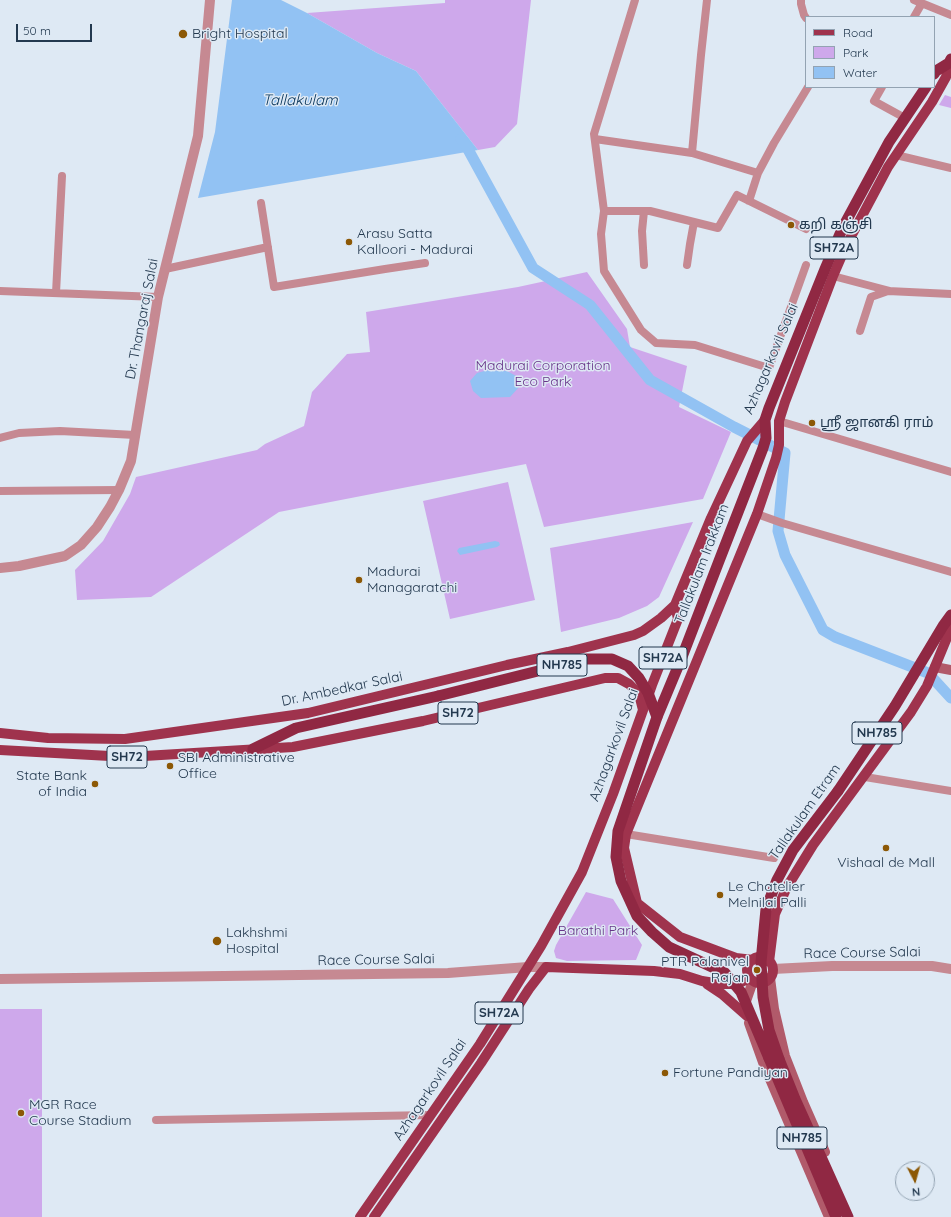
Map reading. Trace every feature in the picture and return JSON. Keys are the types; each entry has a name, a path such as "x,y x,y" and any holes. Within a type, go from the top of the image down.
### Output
{"highway":[{"path":"935,72 950,61"},
{"name":"Azhagarkovil Salai","path":"765,420 843,227 889,142 925,88"},
{"name":"Tallakulam Irakkam","path":"657,717 682,658 718,561 765,443 765,420"},
{"name":"Tallakulam Etram","path":"848,1217 795,1099 769,1030 763,997 761,962 766,909 777,880 793,850 838,791 895,706 916,670 947,627 951,615"},
{"name":"NH785","path":"253,749 296,728 438,696 586,659 612,659 628,666 639,678 648,693 657,717 618,831 616,857 621,881 637,916 652,932 669,947 725,973 741,992 836,1217"}],"main road":[{"path":"771,970 762,958 753,960 736,958 680,937 637,903 624,848 626,834 757,514 776,458 779,445 779,421 785,402 833,276 846,246 888,167 932,102 946,77 950,61"},
{"name":"Azhagarkovil Salai","path":"360,1217 480,1044 541,946 582,872 613,794 678,619 675,604 711,518 747,442 765,420"},
{"name":"Dr. Ambedkar Salai","path":"0,733 48,738 125,739 308,713 634,635 643,631 661,618 675,604"},
{"path":"853,1217 803,1102 785,1056 774,1009 771,970 776,914 788,887 814,845 865,777 911,712 927,686 934,670 947,627"},
{"path":"934,670 951,670"},
{"name":"SH72","path":"0,750 128,757 293,747 423,722 605,678 618,678 629,684 639,694 643,710"},
{"path":"541,946 546,967"},
{"path":"753,960 750,962 747,971 752,980 760,983 768,980 771,970"},
{"name":"Azhagarkovil Salai","path":"374,1217 481,1063 529,989 546,967"},
{"name":"Race Course Salai","path":"546,967 654,971 680,974 702,981 721,984 737,984 752,980"},
{"path":"752,980 745,1004 747,1016 764,1065 829,1217"},
{"path":"702,981 722,994 747,1016"}],"street":[{"name":"Dr. Thangaraj Salai","path":"0,568 19,566 66,556 82,545 97,527 119,490 131,461 158,297 198,136 210,0"},
{"path":"635,0 594,134 604,211 601,234 604,271 641,330 656,343 695,345 769,368 806,265"},
{"path":"692,153 707,0"},
{"path":"801,0 805,16"},
{"path":"914,16 920,1 951,15"},
{"path":"750,201 758,173 807,88"},
{"path":"881,88 874,101 905,118"},
{"path":"595,139 692,153 758,173"},
{"path":"896,155 951,168"},
{"path":"56,293 62,176"},
{"path":"604,211 650,211 718,228 737,195 806,229"},
{"path":"261,203 274,287 385,268 425,263"},
{"path":"644,211 642,231 644,265"},
{"path":"688,265 694,222"},
{"path":"165,269 268,247"},
{"path":"833,276 891,291 951,294"},
{"path":"0,291 158,297"},
{"path":"860,331 872,297 891,291"},
{"path":"779,421 951,472"},
{"path":"0,438 19,433 60,431 135,436"},
{"path":"0,491 119,490"},
{"path":"757,514 951,572"},
{"path":"865,777 951,791"},
{"path":"626,834 774,858"},
{"name":"Race Course Salai","path":"771,970 832,966 932,966 951,968"},
{"name":"Race Course Salai","path":"0,979 448,973 546,967"},
{"path":"156,1120 431,1115"}],"green space":[{"path":"445,0 531,0 517,124 495,147 478,150 416,71 377,53 307,13 445,3"},
{"path":"945,95 951,97 951,108 939,105"},
{"name":"Madurai Corporation Eco Park","path":"587,272 627,329 630,347 687,366 679,407 731,432 703,499 544,527 526,464 279,512 151,597 77,600 75,570 103,541 130,494 136,477 257,450 265,444 304,426 312,392 347,354 370,352 366,312 518,287"},
{"path":"508,482 535,600 450,619 423,501"},
{"path":"693,522 659,597 647,606 619,618 561,632 550,548"},
{"name":"Barathi Park","path":"586,892 613,899 642,945 636,960 567,961 556,958 554,951 556,945"},
{"name":"MGR Race Course Stadium","path":"0,1009 42,1009 42,1217 0,1217"}],"water":[{"name":"Tallakulam","path":"232,0 281,0 377,53 416,71 478,150 198,198 215,132"},
{"path":"488,370 507,371 518,377 520,386 510,397 481,398 473,391 470,381 477,373"},
{"path":"495,541 499,542 500,545 497,547 460,555 457,551 459,548"}],"waterway":[{"path":"461,139 533,268 590,305 650,380 734,427 785,453 778,531 785,555 823,630 835,637 928,673 951,698"}],"place":[{"name":"Bright Hospital","path":"183,34"},
{"name":"கறி கஞ்சி","path":"791,225"},
{"name":"Arasu Satta Kalloori - Madurai","path":"349,242"},
{"name":"ஶ்ரீ ஜானகி ராம்","path":"812,423"},
{"name":"Madurai Managaratchi","path":"359,580"},
{"name":"SBI Administrative Office","path":"170,766"},
{"name":"State Bank of India","path":"95,784"},
{"name":"Vishaal de Mall","path":"886,848"},
{"name":"Le Chatelier Melnilai Palli","path":"720,895"},
{"name":"Lakhshmi Hospital","path":"217,941"},
{"name":"PTR Palanivel Rajan","path":"757,970"},
{"name":"Fortune Pandiyan","path":"665,1073"},
{"name":"MGR Race Course Stadium","path":"21,1113"}]}
